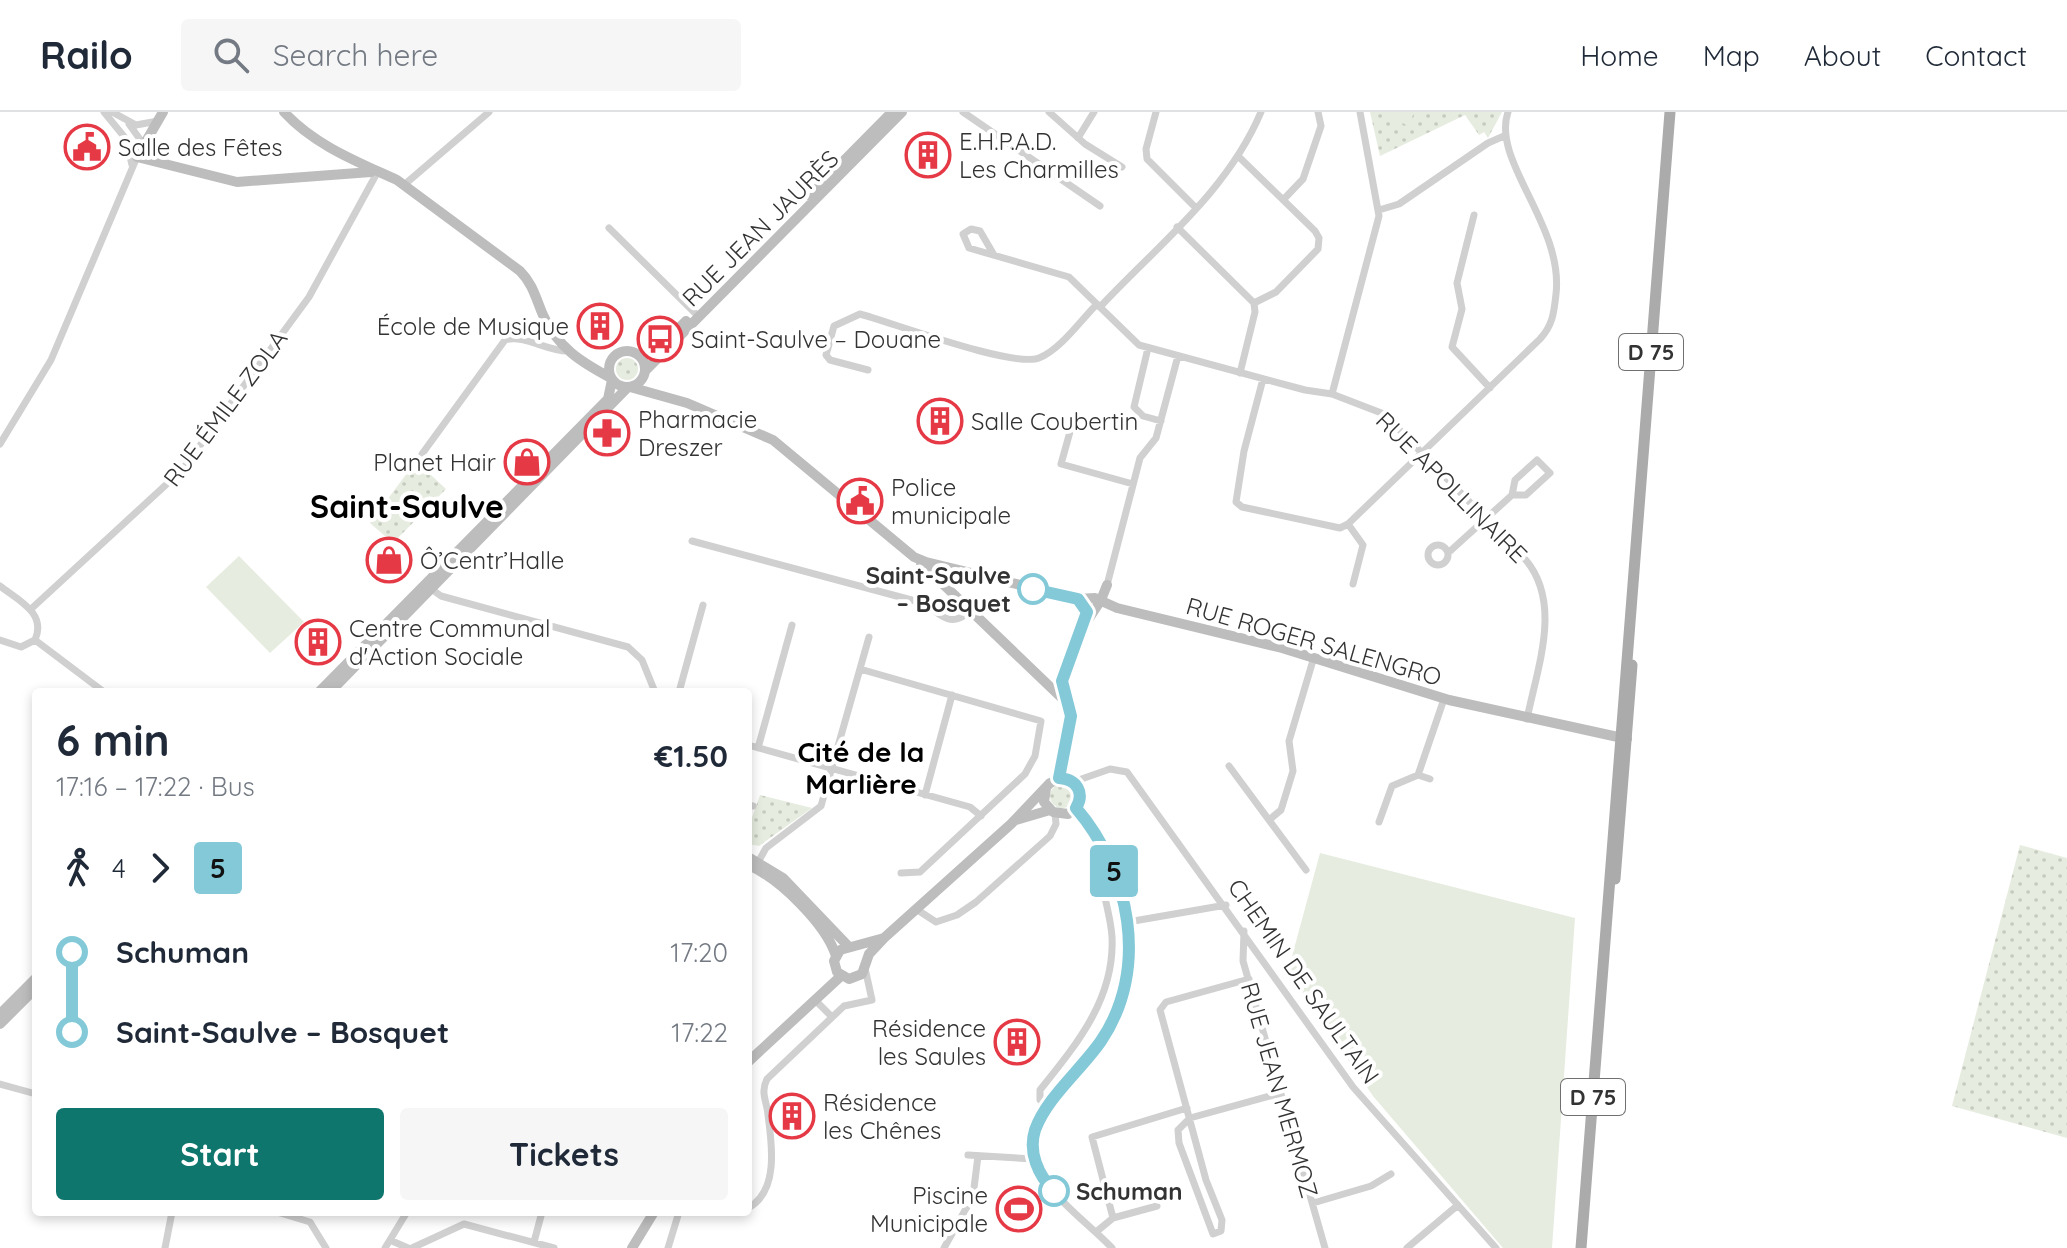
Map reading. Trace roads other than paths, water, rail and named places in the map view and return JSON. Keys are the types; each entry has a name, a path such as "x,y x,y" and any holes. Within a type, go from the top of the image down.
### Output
{"main road":[{"name":"D 75","path":"1581,1248 1624,738 1632,592 1670,112"}],"street":[{"path":"104,112 139,154"},
{"path":"112,112 142,126 160,116"},
{"path":"284,112 311,135 404,185 524,275 553,334 580,361 629,387 656,393 741,424 778,444 941,581 1067,703"},
{"path":"404,185 489,112"},
{"name":"RUE JEAN JAURÈS","path":"644,373 892,112"},
{"name":"RUE JEAN JAURÈS","path":"639,355 655,352 697,315 902,112"},
{"path":"963,112 1100,206"},
{"path":"1049,112 1058,115 1078,138 1122,167"},
{"path":"1078,138 1094,112"},
{"path":"1156,112 1146,149 1147,159 1196,208"},
{"path":"868,370 830,360 826,355 834,326 860,314 982,352 1029,360 1049,352 1196,208 1239,157 1261,112"},
{"path":"1283,200 1303,179 1321,126 1318,112"},
{"path":"1332,394 1379,210 1360,112"},
{"path":"1263,379 1244,451 1236,502 1329,528 1348,524 1549,329 1558,280 1550,236 1504,136 1508,112"},
{"path":"0,444 51,360 139,154 160,116"},
{"path":"128,122 139,154"},
{"path":"120,130 129,146 139,154 237,182 377,173"},
{"path":"1379,210 1399,204 1504,136"},
{"path":"1239,157 1317,233 1319,246 1276,292 1254,303"},
{"name":"RUE ÉMILE ZOLA","path":"31,609 182,470 314,289 377,173"},
{"path":"1474,215 1457,283 1462,309 1452,347 1490,388"},
{"path":"1177,227 1254,303 1255,312 1240,373"},
{"path":"609,228 697,315"},
{"path":"971,229 980,231 994,255 967,247 963,234 971,229"},
{"name":"RUE APOLLINAIRE","path":"994,255 1069,277 1133,341 1148,348 1332,394 1381,412 1534,571 1546,599 1547,615 1527,719"},
{"path":"422,454 508,338 549,350 567,351"},
{"path":"1148,348 1134,407 1143,416 1161,421"},
{"path":"580,361 612,359 624,351 639,355 648,386 656,393"},
{"path":"841,976 855,978 884,938 1059,778 1070,725 1062,681 1074,641 1101,600 1107,585 1140,458 1154,441 1178,356"},
{"path":"334,688 610,397 612,359"},
{"path":"323,688 644,373"},
{"path":"1073,421 1061,464 1133,484"},
{"path":"1448,553 1512,495 1515,480 1537,460 1550,473 1526,495 1512,495"},
{"path":"1348,524 1363,545 1353,584"},
{"path":"692,541 919,602 944,620 957,620 970,612"},
{"path":"914,557 949,569 1083,598 1107,585"},
{"path":"941,581 942,573 949,569"},
{"path":"0,586 31,609 38,622 35,640"},
{"path":"428,586 441,596 634,651 643,662 653,688"},
{"path":"1083,598 1087,612 1085,624"},
{"name":"RUE ROGER SALENGRO","path":"1083,598 1101,600 1122,610 1314,657 1444,699 1624,738"},
{"path":"680,688 703,605"},
{"path":"758,748 792,625"},
{"path":"752,863 766,848 820,808 869,637"},
{"path":"0,640 17,648 35,640"},
{"path":"35,640 99,688"},
{"path":"1269,820 1281,810 1293,771 1289,741 1314,657"},
{"path":"860,669 1040,719 1031,765 920,872 901,873"},
{"path":"1047,684 1055,686 1062,681"},
{"path":"925,795 952,695"},
{"path":"1418,775 1444,699"},
{"path":"752,746 970,807 981,816"},
{"path":"1229,766 1306,870"},
{"name":"CHEMIN DE SAULTAIN","path":"1073,782 1110,769 1127,772 1226,905 1353,1087 1496,1248"},
{"path":"1379,822 1392,786 1418,775 1430,779"},
{"path":"1011,824 1052,812 1066,814 1076,808 1080,794 1073,782 1059,778"},
{"path":"916,909 936,922 964,911 1050,836 1055,827 1052,812 1044,800 1046,788"},
{"path":"1076,808 1095,833 1115,872 1128,922 1128,952 1119,1002 1102,1040 1049,1107 1035,1133 1034,1159 1046,1183 1112,1248"},
{"path":"752,863 783,878 852,947 863,953 872,1000 847,1004 831,1016 764,1085 770,1177 760,1198 752,1205"},
{"path":"752,863 794,899 828,937 836,956 835,966 841,976"},
{"path":"1049,1107 1040,1100 1040,1090 1084,1033 1102,996 1112,940 1102,883 1115,872"},
{"path":"1128,922 1226,905"},
{"name":"RUE JEAN MERMOZ","path":"1244,931 1242,954 1325,1248"},
{"path":"836,956 852,947 884,938"},
{"path":"752,1058 841,976"},
{"path":"1249,979 1166,1002 1160,1007 1190,1118 1206,1180 1222,1220 1217,1234 1211,1232 1178,1139 1178,1130 1190,1118 1281,1093"},
{"path":"0,1014 31,994"},
{"path":"0,1024 31,994"},
{"path":"1102,996 1119,1002"},
{"path":"815,1000 831,1016"},
{"path":"0,1084 32,1093"},
{"path":"1113,1218 1092,1137 1187,1108"},
{"path":"968,1155 1034,1159"},
{"path":"944,1248 973,1196 978,1156"},
{"path":"1313,1203 1371,1186 1391,1174"},
{"path":"1407,1248 1458,1205"},
{"path":"1096,1232 1113,1218 1157,1206"},
{"path":"165,1248 171,1216"},
{"path":"290,1216 310,1222 326,1248"},
{"path":"385,1248 405,1216"},
{"path":"534,1242 541,1216"},
{"path":"632,1248 652,1216"},
{"path":"668,1248 678,1216"},
{"path":"392,1241 410,1248 464,1224 554,1248"}],"place":[{"name":"Salle des Fêtes","path":"87,147"},
{"name":"E.H.P.A.D. Les Charmilles","path":"928,155"},
{"name":"École de Musique","path":"600,326"},
{"name":"Saint-Saulve – Douane","path":"660,339"},
{"name":"Salle Coubertin","path":"940,421"},
{"name":"Pharmacie Dreszer","path":"607,433"},
{"name":"Planet Hair","path":"527,462"},
{"name":"Police municipale","path":"860,501"},
{"name":"Ô’Centr’Halle","path":"389,560"},
{"name":"Saint-Saulve – Bosquet","path":"1033,589"},
{"name":"Centre Communal d'Action Sociale","path":"318,642"},
{"name":"Résidence les Saules","path":"1017,1042"},
{"name":"Résidence les Chênes","path":"792,1116"},
{"name":"Schuman","path":"1054,1191"},
{"name":"Piscine Municipale","path":"1019,1209"}],"district":[{"name":"Saint-Saulve","path":"407,506"},
{"name":"Cité de la Marlière","path":"861,767"}]}
